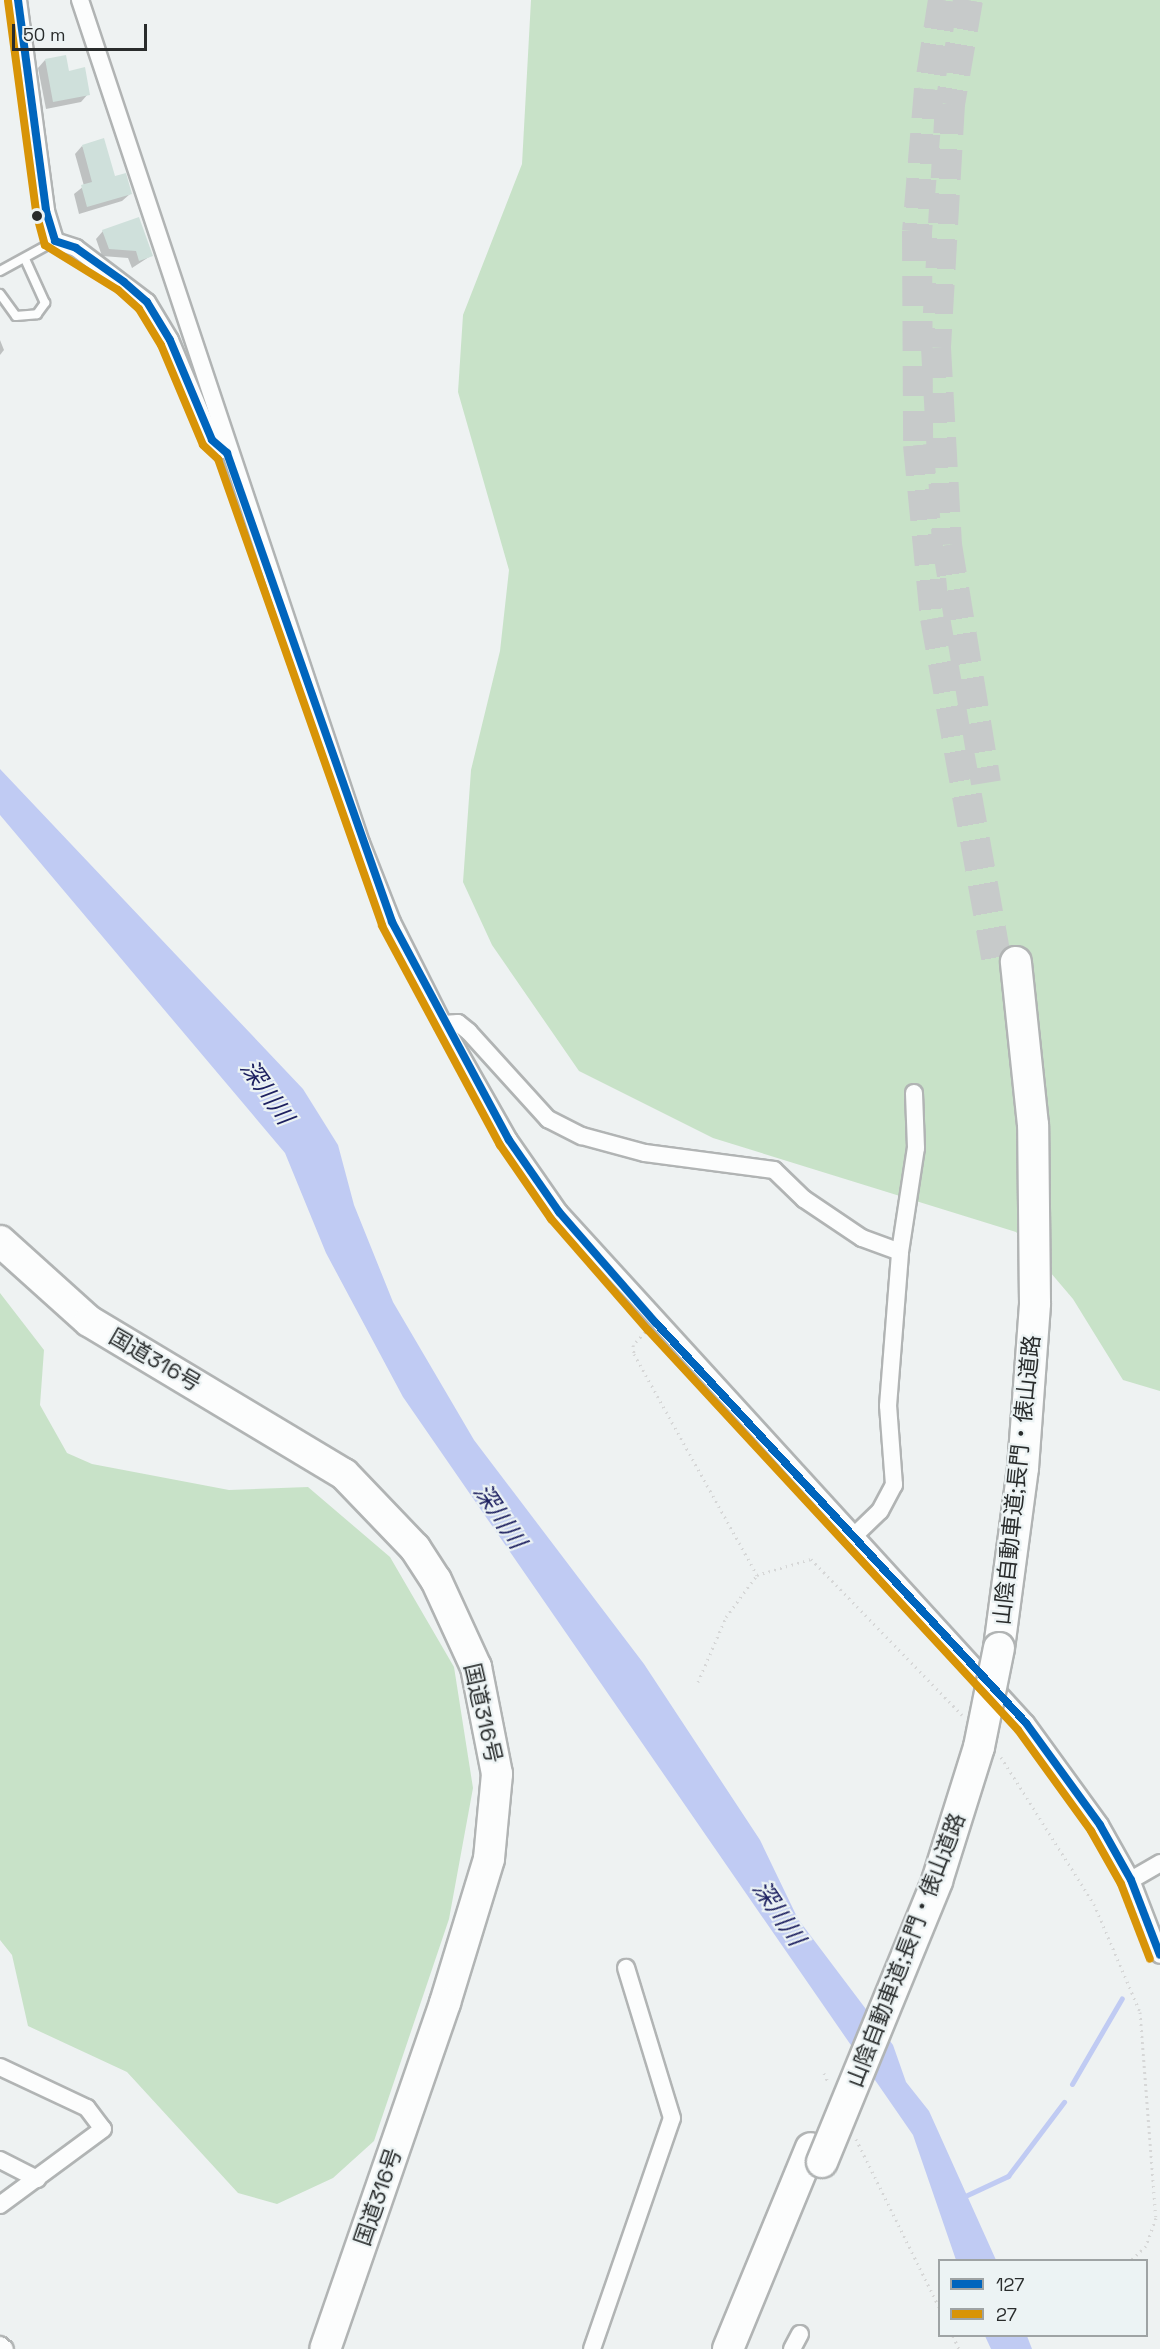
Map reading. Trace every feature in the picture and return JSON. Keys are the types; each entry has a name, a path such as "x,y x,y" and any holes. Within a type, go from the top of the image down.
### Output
{"highway":[{"name":"山陰自動車道;長門・俵山道路","path":"728,2349 817,2155 937,1881 979,1746 993,1641 1018,1522 1035,1303 1033,1125 1007,965"},
{"name":"国道316号","path":"0,1241 88,1321 344,1474 415,1548 436,1580 476,1667 497,1774 489,1858 445,2003 325,2349"},
{"name":"山陰自動車道;長門・俵山道路","path":"746,2349 817,2155"}],"street":[{"path":"18,0 45,211 55,241 76,248 147,302 170,340 212,440 227,453"},
{"path":"80,0 227,453 362,843 392,922 443,1024 509,1140 559,1212 656,1323 1026,1723 1100,1825 1131,1881 1160,1954"},
{"path":"443,1024 458,1023 469,1032 548,1119 645,1153 774,1170 804,1199 862,1238 900,1252"},
{"path":"854,1536 880,1511 894,1485 888,1406 900,1252 916,1148 914,1093"},
{"path":"1131,1881 1160,1863"},
{"path":"592,2349 672,2118 626,1968"},
{"path":"0,2067 87,2108 101,2123 100,2136 0,2205"},
{"path":"0,2160 37,2180"},
{"path":"0,2345 5,2349"}],"lane":[{"path":"0,271 55,241"},
{"path":"0,294 16,316 37,314 45,303 25,259"}],"path":[{"path":"656,1323 633,1345 634,1354 757,1575"},
{"path":"698,1682 726,1617 757,1575 811,1560 964,1718"},
{"path":"996,1753 1094,1904 1140,2012 1156,2218 1146,2246 1132,2259"},
{"path":"824,2073 834,2094"},
{"path":"855,2137 938,2307"}],"green space":[{"path":"531,0 1160,0 1160,1391 1123,1380 1073,1299 1016,1232 713,1138 579,1071 492,945 463,882 471,770 500,651 509,570 458,392 463,315 522,164"},
{"path":"0,1293 44,1350 40,1405 67,1453 92,1464 229,1490 308,1487 390,1557 454,1667 473,1788 449,1919 374,2141 333,2178 277,2204 238,2193 127,2072 28,2026 12,1955 0,1940"}],"water":[{"name":"深川川","path":"0,769 303,1089 338,1145 354,1205 393,1302 474,1440 644,1664 760,1840 798,1919 893,2045 906,2082 929,2111 996,2259 956,2259 913,2135 403,1397 326,1253 285,1153 0,815"},
{"path":"985,2337 1027,2337 1032,2349 991,2349"}],"building":[{"path":"66,55 69,71 85,67 90,95 53,102 45,59"},
{"path":"104,138 115,176 126,173 132,194 87,207 81,185 92,182 82,145"},
{"path":"139,217 153,256 139,261 136,251 109,249 102,230"}],"waterway":[{"path":"1072,2084 1122,1998"},
{"path":"963,2197 1008,2176 1064,2102"}],"tunnel":[{"path":"943,0 929,89 917,231 918,445 935,618 998,968"},
{"path":"968,0 950,104 936,348 947,545 986,783"}],"transit line":[{"name":"127","path":"18,0 46,211 55,241 76,248 124,282 147,302 170,340 212,440 227,453 392,922 509,1140 559,1212 656,1323 1026,1723 1100,1825 1131,1880 1160,1955"},
{"name":"27","path":"8,1 36,212 45,245 118,290 139,309 161,345 203,445 218,459 382,926 500,1145 551,1219 648,1330 1018,1730 1091,1831 1121,1884 1150,1959"}]}
